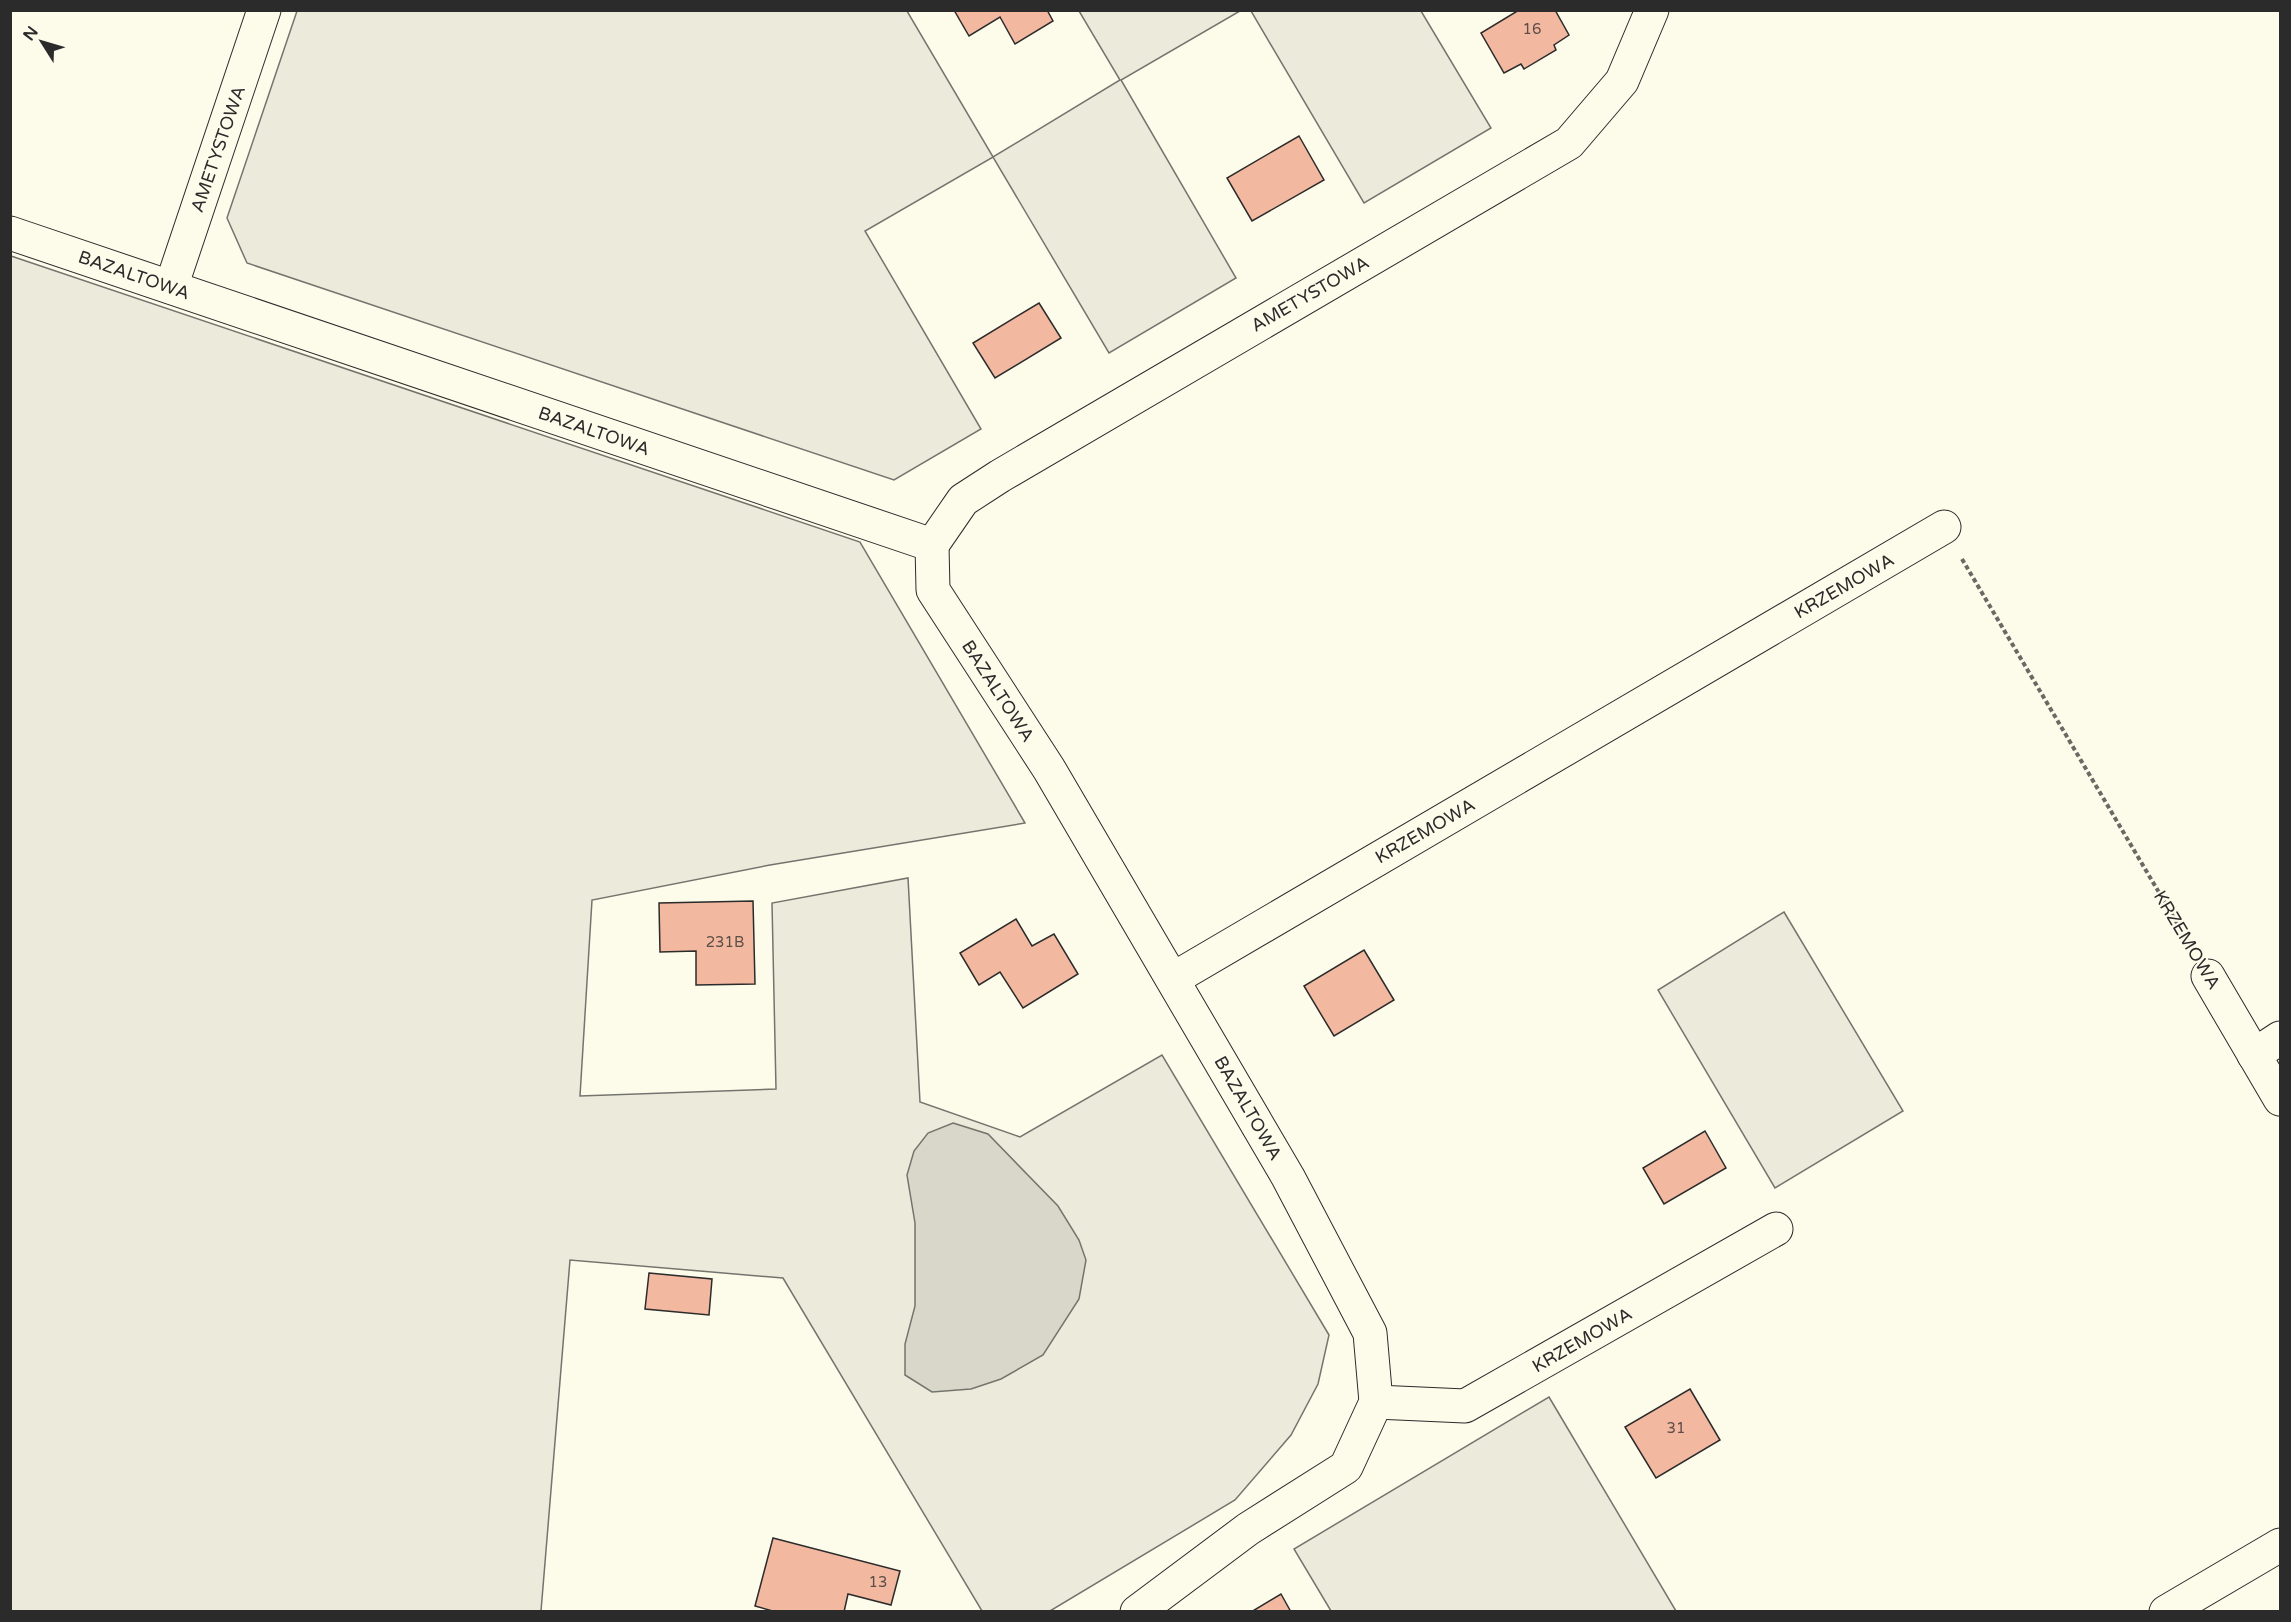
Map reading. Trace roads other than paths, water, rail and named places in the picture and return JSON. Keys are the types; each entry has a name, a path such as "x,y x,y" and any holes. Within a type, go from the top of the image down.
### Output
{"street":[{"name":"AMETYSTOWA","path":"171,287 264,10"},
{"name":"AMETYSTOWA","path":"932,546 963,500 1000,476 1569,142 1622,81 1652,10"},
{"name":"BAZALTOWA","path":"10,233 932,546 933,590 1049,769 1173,979 1288,1177 1370,1333 1376,1402 1346,1467 1248,1529 1137,1611"},
{"name":"KRZEMOWA","path":"1173,979 1944,527"},
{"name":"KRZEMOWA","path":"2208,976 2267,1046 2280,1099"},
{"name":"KRZEMOWA","path":"1376,1402 1465,1406 1776,1229"},
{"path":"2166,1611 2280,1545"}]}
